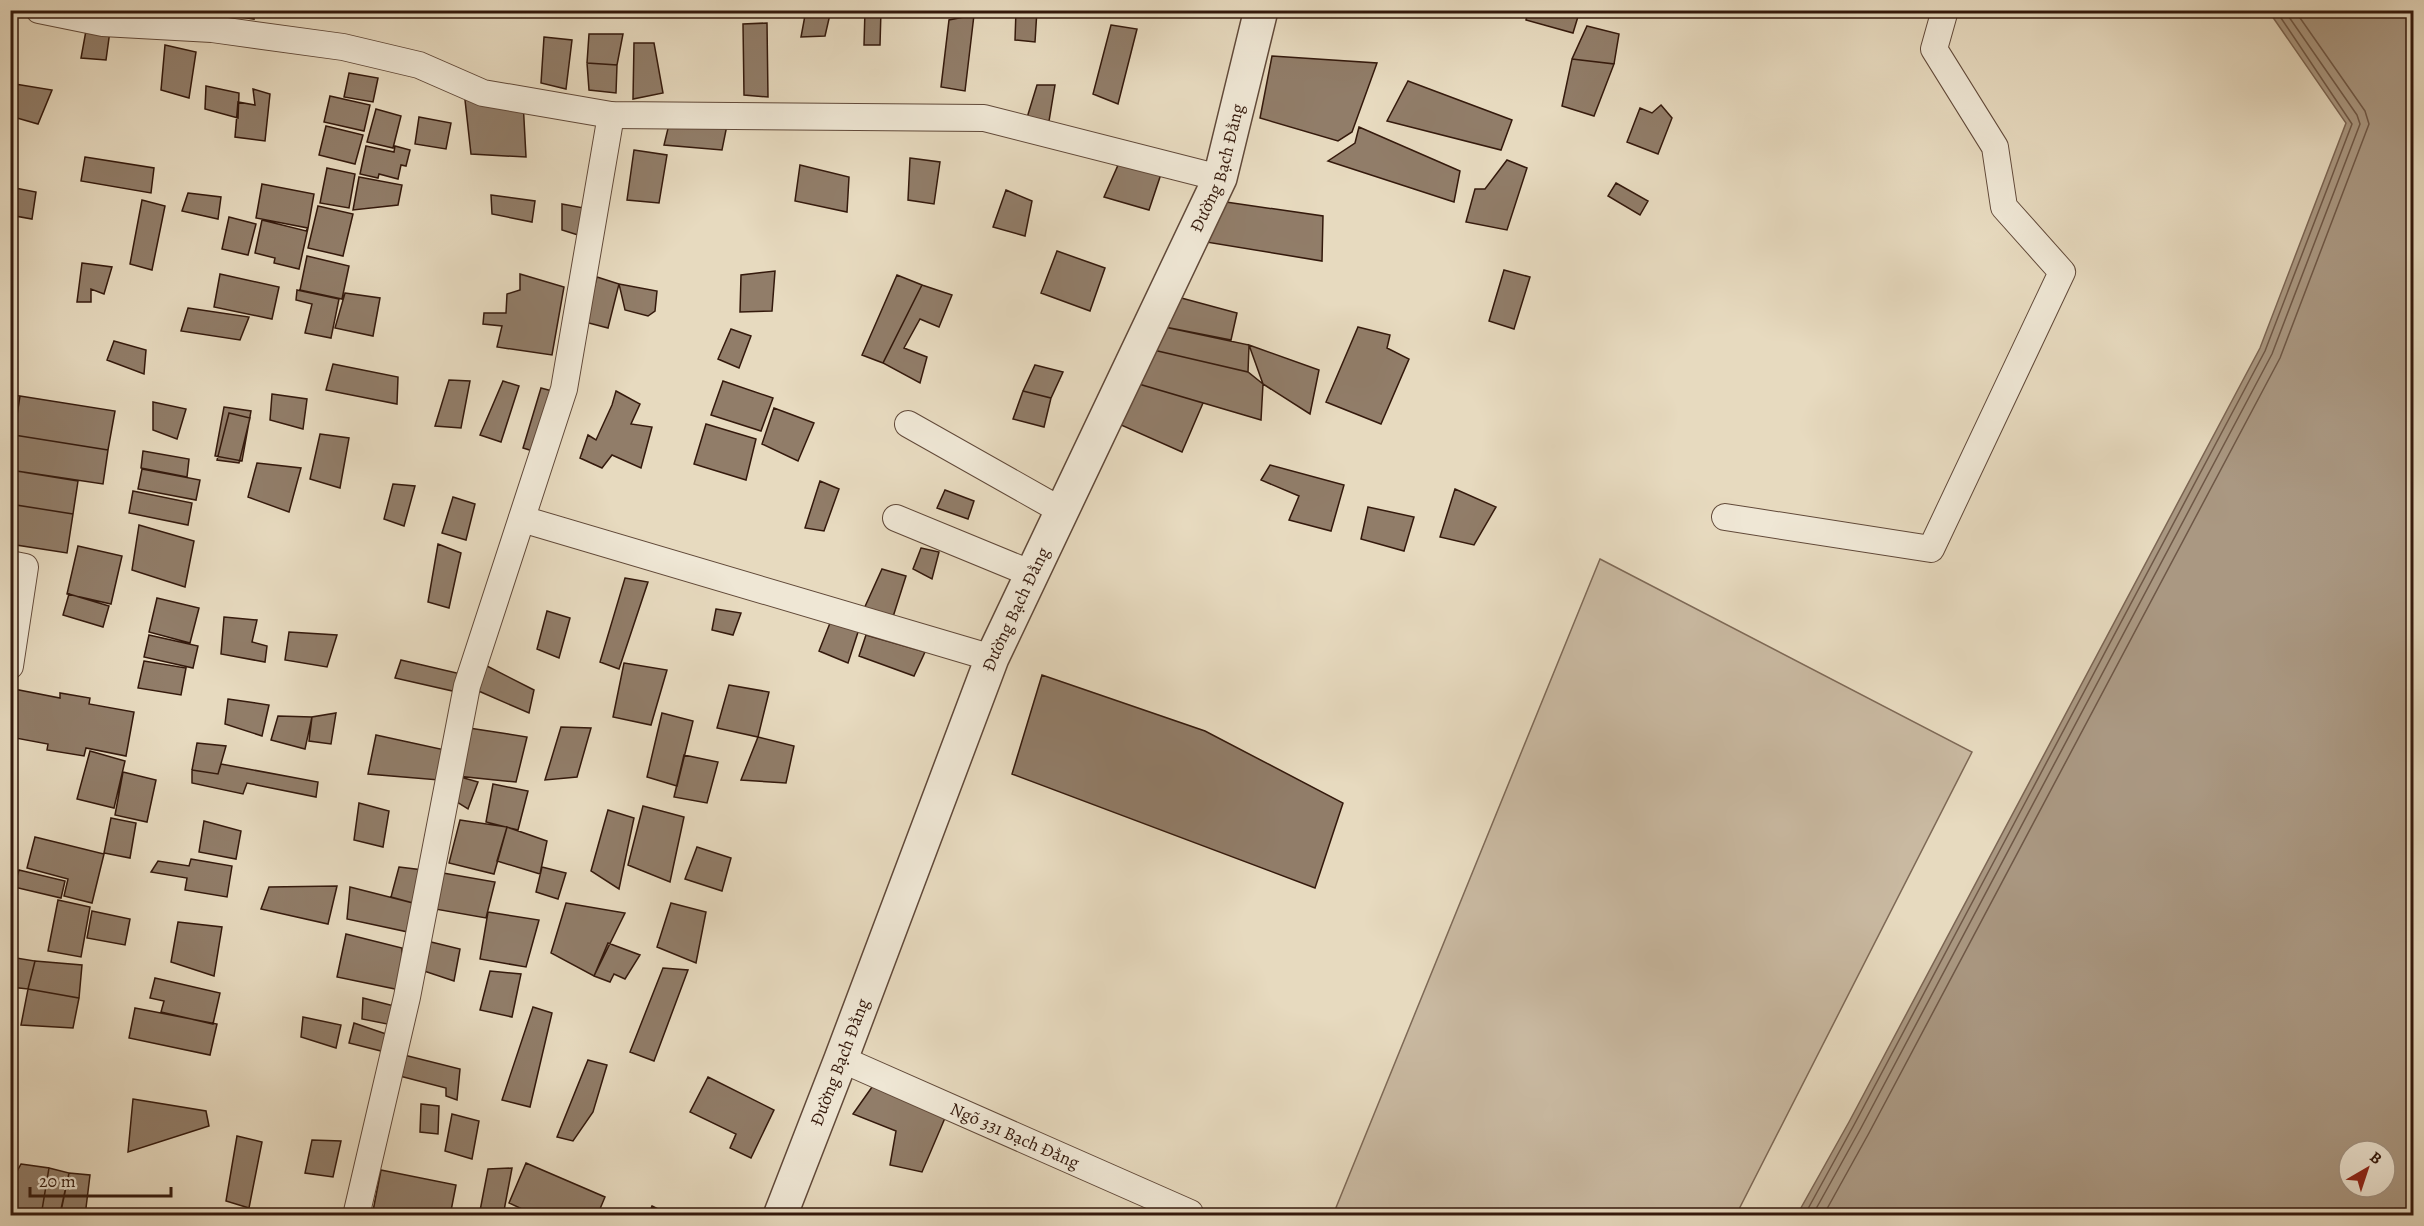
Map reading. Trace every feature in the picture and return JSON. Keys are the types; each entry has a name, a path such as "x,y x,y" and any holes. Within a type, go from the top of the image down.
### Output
{"street":[{"name":"Đường Bạch Đằng","path":"780,1215 842,1059 992,658 1220,178 1261,10"}],"lane":[{"path":"39,10 103,23 212,29 343,47 419,65 483,93 611,115 984,118 1220,178"},
{"path":"1725,518 1931,549 2062,272 2004,207 1995,147 1934,49 1945,10"},
{"path":"356,1215 407,997 465,694 564,389 611,115"},
{"path":"908,424 1062,511"},
{"path":"896,518 1032,574"},
{"path":"522,519 992,658"},
{"path":"10,564 25,567 10,666"},
{"name":"Ngõ 331 Bạch Đằng","path":"842,1059 1190,1213"}],"shaded area":[{"path":"1600,559 1972,752 1736,1215 1333,1215"}],"water":[{"path":"2277,11 2413,11 2413,1215 1797,1215 1849,1122 2260,348 2346,123 2272,16"}],"building":[{"path":"229,10 254,10 254,19 229,15"},
{"path":"806,10 831,10 825,36 801,37"},
{"path":"865,10 881,10 880,45 864,45"},
{"path":"1016,10 1037,10 1035,42 1015,40"},
{"path":"1528,10 1580,10 1573,33 1526,20"},
{"path":"89,14 112,16 106,60 81,58"},
{"path":"974,15 965,91 941,87 949,20"},
{"path":"767,23 768,97 744,95 743,24"},
{"path":"1111,25 1137,29 1118,104 1093,94"},
{"path":"1587,26 1619,34 1614,64 1572,59"},
{"path":"589,34 623,34 617,65 587,63"},
{"path":"544,37 572,40 566,89 541,83"},
{"path":"634,43 654,43 663,93 633,99"},
{"path":"165,45 196,52 189,98 161,90"},
{"path":"1272,56 1377,63 1352,132 1338,141 1260,118"},
{"path":"1572,59 1614,64 1594,116 1562,106"},
{"path":"587,63 617,65 616,93 589,90"},
{"path":"349,73 378,78 373,102 344,97"},
{"path":"1408,81 1512,120 1501,150 1387,121"},
{"path":"15,84 52,90 38,124 10,116"},
{"path":"1037,85 1055,85 1048,127 1026,121"},
{"path":"206,86 239,93 238,118 205,109"},
{"path":"253,89 270,94 265,141 235,137 238,102 255,105"},
{"path":"330,96 370,105 364,131 324,122"},
{"path":"465,100 523,101 526,157 471,154"},
{"path":"1661,105 1672,118 1658,154 1627,142 1640,108 1652,113"},
{"path":"376,109 401,116 393,148 367,142"},
{"path":"671,116 727,125 722,150 664,145"},
{"path":"419,117 451,123 446,149 415,144"},
{"path":"326,126 363,135 355,164 319,155"},
{"path":"1359,127 1460,171 1454,202 1328,161 1355,143"},
{"path":"366,146 394,152 395,146 410,150 406,166 401,165 398,179 379,174 378,178 360,174"},
{"path":"634,150 667,155 659,203 627,200"},
{"path":"85,157 154,168 151,193 81,181"},
{"path":"910,158 940,162 934,204 908,200"},
{"path":"1507,160 1527,168 1507,230 1466,222 1475,189 1485,189"},
{"path":"1119,163 1161,174 1149,210 1104,197"},
{"path":"800,165 849,177 847,212 795,201"},
{"path":"327,168 355,174 349,208 320,203"},
{"path":"359,177 402,185 398,205 353,210"},
{"path":"1616,183 1648,201 1640,215 1608,196"},
{"path":"262,184 314,194 308,228 256,218"},
{"path":"10,187 36,192 32,219 10,215"},
{"path":"1006,190 1032,201 1025,236 993,227"},
{"path":"188,193 221,197 218,219 182,211"},
{"path":"491,195 535,201 532,222 492,214"},
{"path":"142,200 165,206 152,270 130,264"},
{"path":"1219,201 1323,216 1322,261 1200,241"},
{"path":"562,204 584,208 578,235 562,230"},
{"path":"318,206 353,214 343,256 308,248"},
{"path":"229,217 256,224 248,255 222,249"},
{"path":"262,220 306,231 308,228 299,269 274,263 275,258 255,253"},
{"path":"1057,251 1105,268 1090,311 1041,293"},
{"path":"307,256 349,266 342,299 300,290"},
{"path":"82,263 112,267 104,294 91,289 91,302 77,302"},
{"path":"1504,270 1530,277 1514,329 1489,321"},
{"path":"775,271 772,311 740,312 741,275"},
{"path":"220,274 279,287 272,319 214,307"},
{"path":"520,274 564,287 552,355 497,347 502,326 483,324 484,313 506,313 507,294 520,290"},
{"path":"897,275 922,285 883,363 862,355"},
{"path":"597,277 619,284 608,328 585,322"},
{"path":"619,284 657,291 655,311 648,316 625,310"},
{"path":"922,285 952,295 939,327 920,319 904,348 927,357 920,383 883,363"},
{"path":"297,290 339,299 331,338 305,333 312,304 296,300"},
{"path":"345,293 380,298 373,336 335,328"},
{"path":"1174,296 1237,313 1231,340 1160,326"},
{"path":"188,308 249,317 240,340 181,331"},
{"path":"1160,326 1249,345 1248,372 1149,349"},
{"path":"1358,327 1390,335 1387,348 1409,359 1381,424 1326,402"},
{"path":"731,329 751,336 739,368 718,359"},
{"path":"114,341 146,350 144,374 107,360"},
{"path":"1249,345 1319,370 1310,414 1263,384"},
{"path":"1149,349 1248,372 1263,384 1261,420 1132,382"},
{"path":"333,364 398,377 397,404 326,390"},
{"path":"1035,365 1063,372 1051,398 1023,391"},
{"path":"449,380 470,381 461,428 435,426"},
{"path":"503,381 519,386 501,442 480,435"},
{"path":"723,381 773,398 761,431 711,415"},
{"path":"1132,382 1203,403 1182,452 1112,421"},
{"path":"541,388 556,392 536,452 523,448"},
{"path":"616,391 640,404 631,424 652,427 641,468 612,455 602,468 580,458 588,435 596,440"},
{"path":"1023,391 1051,398 1044,427 1013,419"},
{"path":"10,394 20,396 10,458"},
{"path":"272,394 307,399 303,429 270,420"},
{"path":"20,396 115,411 108,450 14,435"},
{"path":"153,402 186,409 177,439 153,430"},
{"path":"224,407 251,411 242,461 215,456"},
{"path":"774,408 814,423 798,461 762,444"},
{"path":"229,413 250,418 239,463 217,460"},
{"path":"706,424 756,439 746,480 694,464"},
{"path":"320,434 349,438 340,488 310,479"},
{"path":"14,435 108,450 103,484 10,470"},
{"path":"143,451 189,459 187,477 141,468"},
{"path":"257,463 301,468 289,512 248,497"},
{"path":"1270,465 1344,485 1331,531 1289,520 1299,496 1261,480"},
{"path":"142,469 200,480 196,500 138,489"},
{"path":"10,470 78,481 73,514 10,504"},
{"path":"820,481 839,489 824,531 805,528"},
{"path":"393,484 415,486 404,526 384,519"},
{"path":"1455,489 1496,507 1474,545 1440,537"},
{"path":"945,490 974,501 968,519 937,508"},
{"path":"133,491 192,503 188,525 129,513"},
{"path":"453,497 475,504 466,540 442,533"},
{"path":"10,504 73,514 67,553 10,544"},
{"path":"1368,507 1414,517 1404,551 1361,539"},
{"path":"139,525 194,541 185,587 132,570"},
{"path":"438,544 461,553 449,608 428,602"},
{"path":"78,546 122,556 111,604 67,594"},
{"path":"921,548 939,552 932,579 913,569"},
{"path":"882,569 906,576 892,620 863,611"},
{"path":"625,578 648,582 619,669 600,662"},
{"path":"69,594 109,606 103,627 63,615"},
{"path":"157,598 199,608 190,643 149,632"},
{"path":"716,609 741,613 733,635 712,630"},
{"path":"547,611 570,618 559,658 537,649"},
{"path":"224,617 257,620 252,642 267,646 265,662 221,654"},
{"path":"830,623 859,629 848,663 819,651"},
{"path":"289,632 337,635 327,667 285,660"},
{"path":"149,635 198,646 193,668 144,657"},
{"path":"866,635 925,652 914,676 859,656"},
{"path":"401,660 461,674 457,692 395,678"},
{"path":"144,661 186,668 181,695 138,688"},
{"path":"624,663 667,670 651,725 613,717"},
{"path":"485,665 534,690 529,713 474,689"},
{"path":"1042,675 1205,731 1343,803 1315,888 1012,774"},
{"path":"729,685 769,692 758,737 717,728"},
{"path":"14,689 60,698 60,693 90,698 89,704 134,712 126,756 86,748 84,756 47,750 48,744 10,737 10,706"},
{"path":"228,699 269,705 262,736 225,724"},
{"path":"336,713 331,744 309,741 312,717"},
{"path":"662,713 693,721 677,786 647,777"},
{"path":"278,716 312,717 305,749 271,740"},
{"path":"561,727 591,728 577,777 545,780"},
{"path":"469,728 527,737 516,782 457,776"},
{"path":"376,735 445,750 439,780 368,774"},
{"path":"758,737 794,746 786,783 741,780"},
{"path":"197,743 226,746 218,774 192,770"},
{"path":"90,751 125,761 114,808 77,799"},
{"path":"684,755 718,762 707,803 674,797"},
{"path":"221,764 318,782 316,797 247,783 243,794 192,783 192,770 218,774"},
{"path":"123,772 156,780 147,822 115,815"},
{"path":"457,776 478,782 468,809 452,799"},
{"path":"493,784 528,791 518,830 486,822"},
{"path":"359,803 389,811 383,847 354,840"},
{"path":"643,806 684,817 670,882 628,865"},
{"path":"608,810 634,818 619,889 591,871"},
{"path":"111,818 136,823 130,858 104,853"},
{"path":"460,820 507,827 494,874 449,863"},
{"path":"204,821 241,831 236,859 199,852"},
{"path":"507,827 547,841 540,874 497,861"},
{"path":"35,837 104,854 92,903 64,896 68,879 27,868"},
{"path":"697,847 731,858 722,891 685,879"},
{"path":"191,859 232,866 227,897 185,890 187,878 151,872 158,861 189,866"},
{"path":"399,867 423,870 413,903 391,897"},
{"path":"542,867 566,873 558,899 536,892"},
{"path":"19,870 65,881 61,898 14,887"},
{"path":"443,873 495,882 486,918 435,909"},
{"path":"337,886 328,924 261,909 269,887"},
{"path":"350,887 413,903 408,932 347,919"},
{"path":"58,900 90,907 81,957 48,951"},
{"path":"566,903 625,913 594,976 551,953"},
{"path":"671,903 706,912 696,963 657,947"},
{"path":"92,911 130,919 125,945 87,938"},
{"path":"488,912 539,920 526,967 480,959"},
{"path":"178,922 222,927 214,976 171,962"},
{"path":"346,934 402,948 400,990 337,977"},
{"path":"427,941 460,949 454,981 421,970"},
{"path":"608,943 640,955 625,979 614,974 610,982 594,976"},
{"path":"10,957 35,961 28,989 10,987"},
{"path":"35,961 82,965 79,998 28,989"},
{"path":"663,968 688,970 654,1061 630,1052"},
{"path":"490,971 521,974 512,1017 480,1010"},
{"path":"155,978 220,993 213,1024 161,1012 164,1001 150,998"},
{"path":"28,989 79,998 73,1028 21,1025"},
{"path":"363,998 398,1007 392,1025 362,1019"},
{"path":"533,1007 552,1013 530,1107 502,1100"},
{"path":"135,1008 217,1024 210,1055 129,1038"},
{"path":"303,1017 341,1025 336,1048 301,1037"},
{"path":"354,1023 389,1035 385,1052 349,1043"},
{"path":"404,1055 460,1069 457,1100 446,1096 446,1088 392,1074"},
{"path":"588,1060 607,1065 593,1112 573,1141 557,1137"},
{"path":"10,1070 16,1071 10,1101"},
{"path":"708,1077 774,1110 751,1158 730,1148 736,1134 690,1112"},
{"path":"877,1080 948,1111 922,1172 890,1165 896,1131 853,1114"},
{"path":"133,1099 206,1111 209,1126 128,1152"},
{"path":"421,1104 439,1106 438,1134 420,1132"},
{"path":"452,1114 479,1121 472,1159 445,1151"},
{"path":"237,1136 262,1142 249,1208 226,1201"},
{"path":"312,1140 341,1141 333,1177 305,1173"},
{"path":"526,1163 605,1197 597,1216 537,1216 509,1203"},
{"path":"21,1164 49,1168 41,1216 10,1216 15,1175"},
{"path":"49,1168 69,1173 60,1216 41,1216"},
{"path":"512,1168 503,1216 479,1216 488,1169"},
{"path":"381,1170 456,1185 450,1216 372,1216"},
{"path":"10,1173 15,1175 10,1203"},
{"path":"69,1173 90,1175 85,1216 61,1209"},
{"path":"652,1206 672,1216 648,1216"}]}
